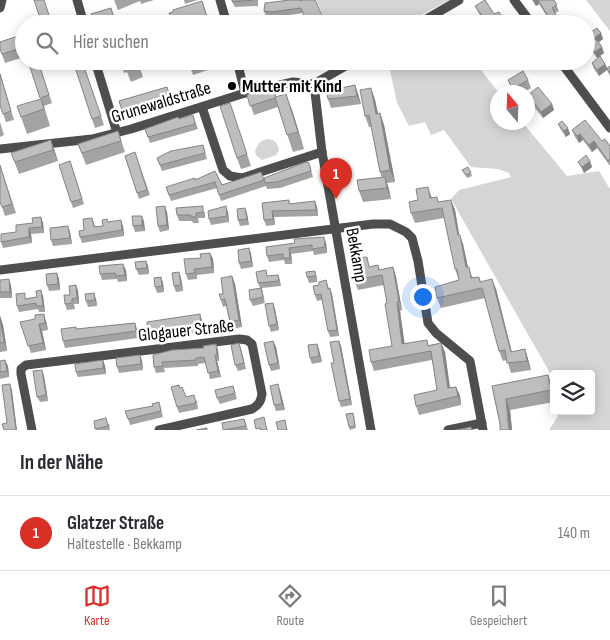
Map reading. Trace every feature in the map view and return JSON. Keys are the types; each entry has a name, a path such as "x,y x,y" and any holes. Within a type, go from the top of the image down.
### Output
{"street":[{"path":"0,8 2,0"},
{"path":"77,0 81,15"},
{"path":"220,0 224,15"},
{"path":"433,15 459,0"},
{"path":"514,0 525,15"},
{"path":"98,70 117,133"},
{"path":"239,70 245,93"},
{"path":"314,84 338,70"},
{"path":"567,70 610,128"},
{"name":"Grunewaldstraße","path":"0,148 92,140 245,93 292,82 314,84"},
{"name":"Bekkamp","path":"314,84 322,152 371,430"},
{"path":"202,106 223,170 230,176 242,178 322,152"},
{"path":"0,270 373,224 390,224 406,232 412,238 418,261 428,323 436,333 470,361 483,427 448,430"},
{"name":"Glogauer Straße","path":"32,430 21,374 21,369 26,365 239,339 247,340 252,344 262,394 261,401 256,407 252,410 159,430"}],"shaded area":[{"path":"316,0 449,0 422,15 323,15"},
{"path":"586,0 610,0 610,31"},
{"path":"390,70 481,70 493,85 490,85 490,130 529,130 567,176 599,171 610,189 610,430 549,430 558,415 595,415 595,370 550,370 550,373 451,199 459,190 511,177 509,173 498,169 471,167 444,130 431,135 425,122 409,126 397,103"},
{"path":"266,139 275,142 279,150 276,155 262,160 256,155 255,150 260,142"}],"building":[{"path":"34,0 44,0 49,15 39,15"},
{"path":"232,0 253,0 233,2"},
{"path":"315,0 322,15 304,15 301,8 272,12 264,11 265,3"},
{"path":"485,0 494,14 499,12 501,15 482,15 475,6"},
{"path":"538,0 554,0 557,5 552,8 556,15 547,15"},
{"path":"202,1 206,15 170,15 169,13 173,12 173,10"},
{"path":"111,8 113,15 91,15"},
{"path":"597,28 601,33 595,38 595,29"},
{"path":"15,37 15,50 2,54 0,42"},
{"path":"595,40 602,47 595,52"},
{"path":"600,56 605,64 597,70 595,60"},
{"path":"31,70 41,70 49,95 40,98"},
{"path":"76,70 85,70 101,116 92,119"},
{"path":"523,71 528,80 520,85 511,85 508,80"},
{"path":"0,74 11,111 3,114 0,105"},
{"path":"341,85 341,88 355,85 357,96 328,99 326,88"},
{"path":"167,87 170,96 122,110 119,101"},
{"path":"273,87 275,98 250,106 247,95"},
{"path":"538,87 552,104 541,112 535,104 535,89"},
{"path":"371,88 376,114 380,113 390,170 380,172 369,115 365,116 360,90"},
{"path":"286,94 298,132 287,135 275,97"},
{"path":"41,99 44,109 21,117 17,106"},
{"path":"230,103 247,154 237,158 220,106"},
{"path":"193,115 195,124 148,137 145,129 178,117 179,119"},
{"path":"585,120 602,141 605,139 610,146 610,159 608,161 594,141 589,145 580,134 577,136 572,130"},
{"path":"562,121 568,128 564,131 558,124"},
{"path":"118,131 121,141 82,153 78,144"},
{"path":"51,140 53,150 15,162 11,153"},
{"path":"203,145 205,153 160,165 157,158 171,151"},
{"path":"135,152 147,190 137,193 125,156"},
{"path":"586,155 590,161 582,167 578,162"},
{"path":"70,161 82,199 71,202 59,165"},
{"path":"306,162 309,163 311,171 277,182 265,183 264,178"},
{"path":"0,165 12,204 2,207 0,202"},
{"path":"468,167 471,173 466,175 462,170"},
{"path":"215,171 222,185 261,172 264,180 219,195 215,182 169,195 166,187 195,178 195,180"},
{"path":"385,177 387,188 359,191 357,180"},
{"path":"428,187 430,198 437,197 438,202 451,200 466,267 469,267 471,278 479,277 480,282 492,279 511,352 525,349 527,361 507,363 505,350 499,351 482,288 437,298 435,287 459,280 442,208 411,213 409,202 418,200 416,189"},
{"path":"289,200 289,204 315,201 316,210 272,211 273,219 264,220 262,203"},
{"path":"165,206 167,225 158,226 156,207"},
{"path":"203,206 203,212 196,213 196,217 177,215 176,208"},
{"path":"226,206 227,216 209,219 208,211"},
{"path":"245,208 247,219 238,220 237,209"},
{"path":"132,216 142,216 142,225 133,226"},
{"path":"41,217 42,227 29,228 29,237 1,242 1,234 16,232 16,225 33,223 32,218"},
{"path":"92,218 94,227 103,226 102,220 107,219 108,222 121,220 122,230 80,237 79,231 84,230 83,219"},
{"path":"68,226 70,238 51,240 50,228"},
{"path":"324,237 325,247 312,249 312,245 289,248 290,258 283,258 283,254 267,256 266,247 295,243 294,239"},
{"path":"249,248 251,261 239,263 238,250"},
{"path":"210,253 212,267 194,269 195,273 186,274 184,259 201,258 200,254"},
{"path":"367,257 369,267 378,265 379,270 393,267 399,301 397,302 402,344 427,340 428,346 441,343 448,388 456,387 458,396 416,406 414,395 437,390 431,351 371,362 369,350 392,346 382,275 354,280 352,270 359,269 357,258"},
{"path":"146,261 147,268 136,269 135,262"},
{"path":"123,264 125,275 116,276 115,273 100,274 99,266"},
{"path":"266,270 267,276 278,275 279,281 258,283 256,272"},
{"path":"315,271 315,276 307,277 306,272"},
{"path":"179,272 181,285 174,286 172,273"},
{"path":"57,273 58,284 47,285 46,274"},
{"path":"232,276 239,320 230,322 225,299 221,300 219,294 223,294 221,278"},
{"path":"161,277 162,286 155,287 154,278"},
{"path":"9,279 10,292 0,292 0,280"},
{"path":"326,280 328,289 330,288 337,330 328,331 321,294 315,295 313,286 319,285 319,282"},
{"path":"76,285 77,298 72,299 72,303 65,304 64,295 70,295 69,286"},
{"path":"261,288 263,297 250,300 249,290"},
{"path":"41,290 43,306 37,306 36,303 17,306 16,294 25,293 25,299 37,297 36,291"},
{"path":"94,293 95,300 86,301 85,294"},
{"path":"273,303 277,324 269,326 265,304"},
{"path":"44,314 45,323 39,324 43,343 28,346 20,322 35,319 35,315"},
{"path":"200,314 201,325 148,332 147,322"},
{"path":"0,317 4,342 0,343"},
{"path":"135,323 136,331 63,341 61,329 76,327 76,329"},
{"path":"273,341 278,363 269,365 264,343"},
{"path":"339,341 350,399 339,401 331,363 334,363 330,342"},
{"path":"239,343 244,363 235,365 231,345"},
{"path":"216,344 217,355 215,355 218,371 208,373 204,357 196,358 196,360 162,362 163,366 154,367 153,355 172,350 204,348 203,346"},
{"path":"317,344 319,356 310,358 308,345"},
{"path":"140,355 141,364 117,367 116,358"},
{"path":"5,360 7,371 0,372 0,361"},
{"path":"103,360 103,368 76,372 75,364"},
{"path":"42,370 46,395 37,397 33,371"},
{"path":"548,375 550,390 506,399 509,430 500,430 492,386"},
{"path":"10,384 16,430 4,430 2,424 7,423 2,385"},
{"path":"278,384 282,404 274,405 270,386"},
{"path":"179,385 180,388 182,387 186,397 194,395 196,403 177,407 171,387"},
{"path":"233,386 235,393 217,398 215,390"},
{"path":"159,402 161,411 128,419 125,411 153,406 152,404"},
{"path":"353,413 355,426 349,427 346,414"},
{"path":"264,417 267,430 256,429 254,420"},
{"path":"106,418 108,426 95,429 94,421"},
{"path":"244,419 246,426 223,430 222,423"},
{"path":"285,420 287,430 278,430 276,422"},
{"path":"471,427 472,430 456,430"}],"place":[{"name":"Mutter mit Kind","path":"232,86"},
{"name":"Glatzer Straße","path":"336,199"}]}
